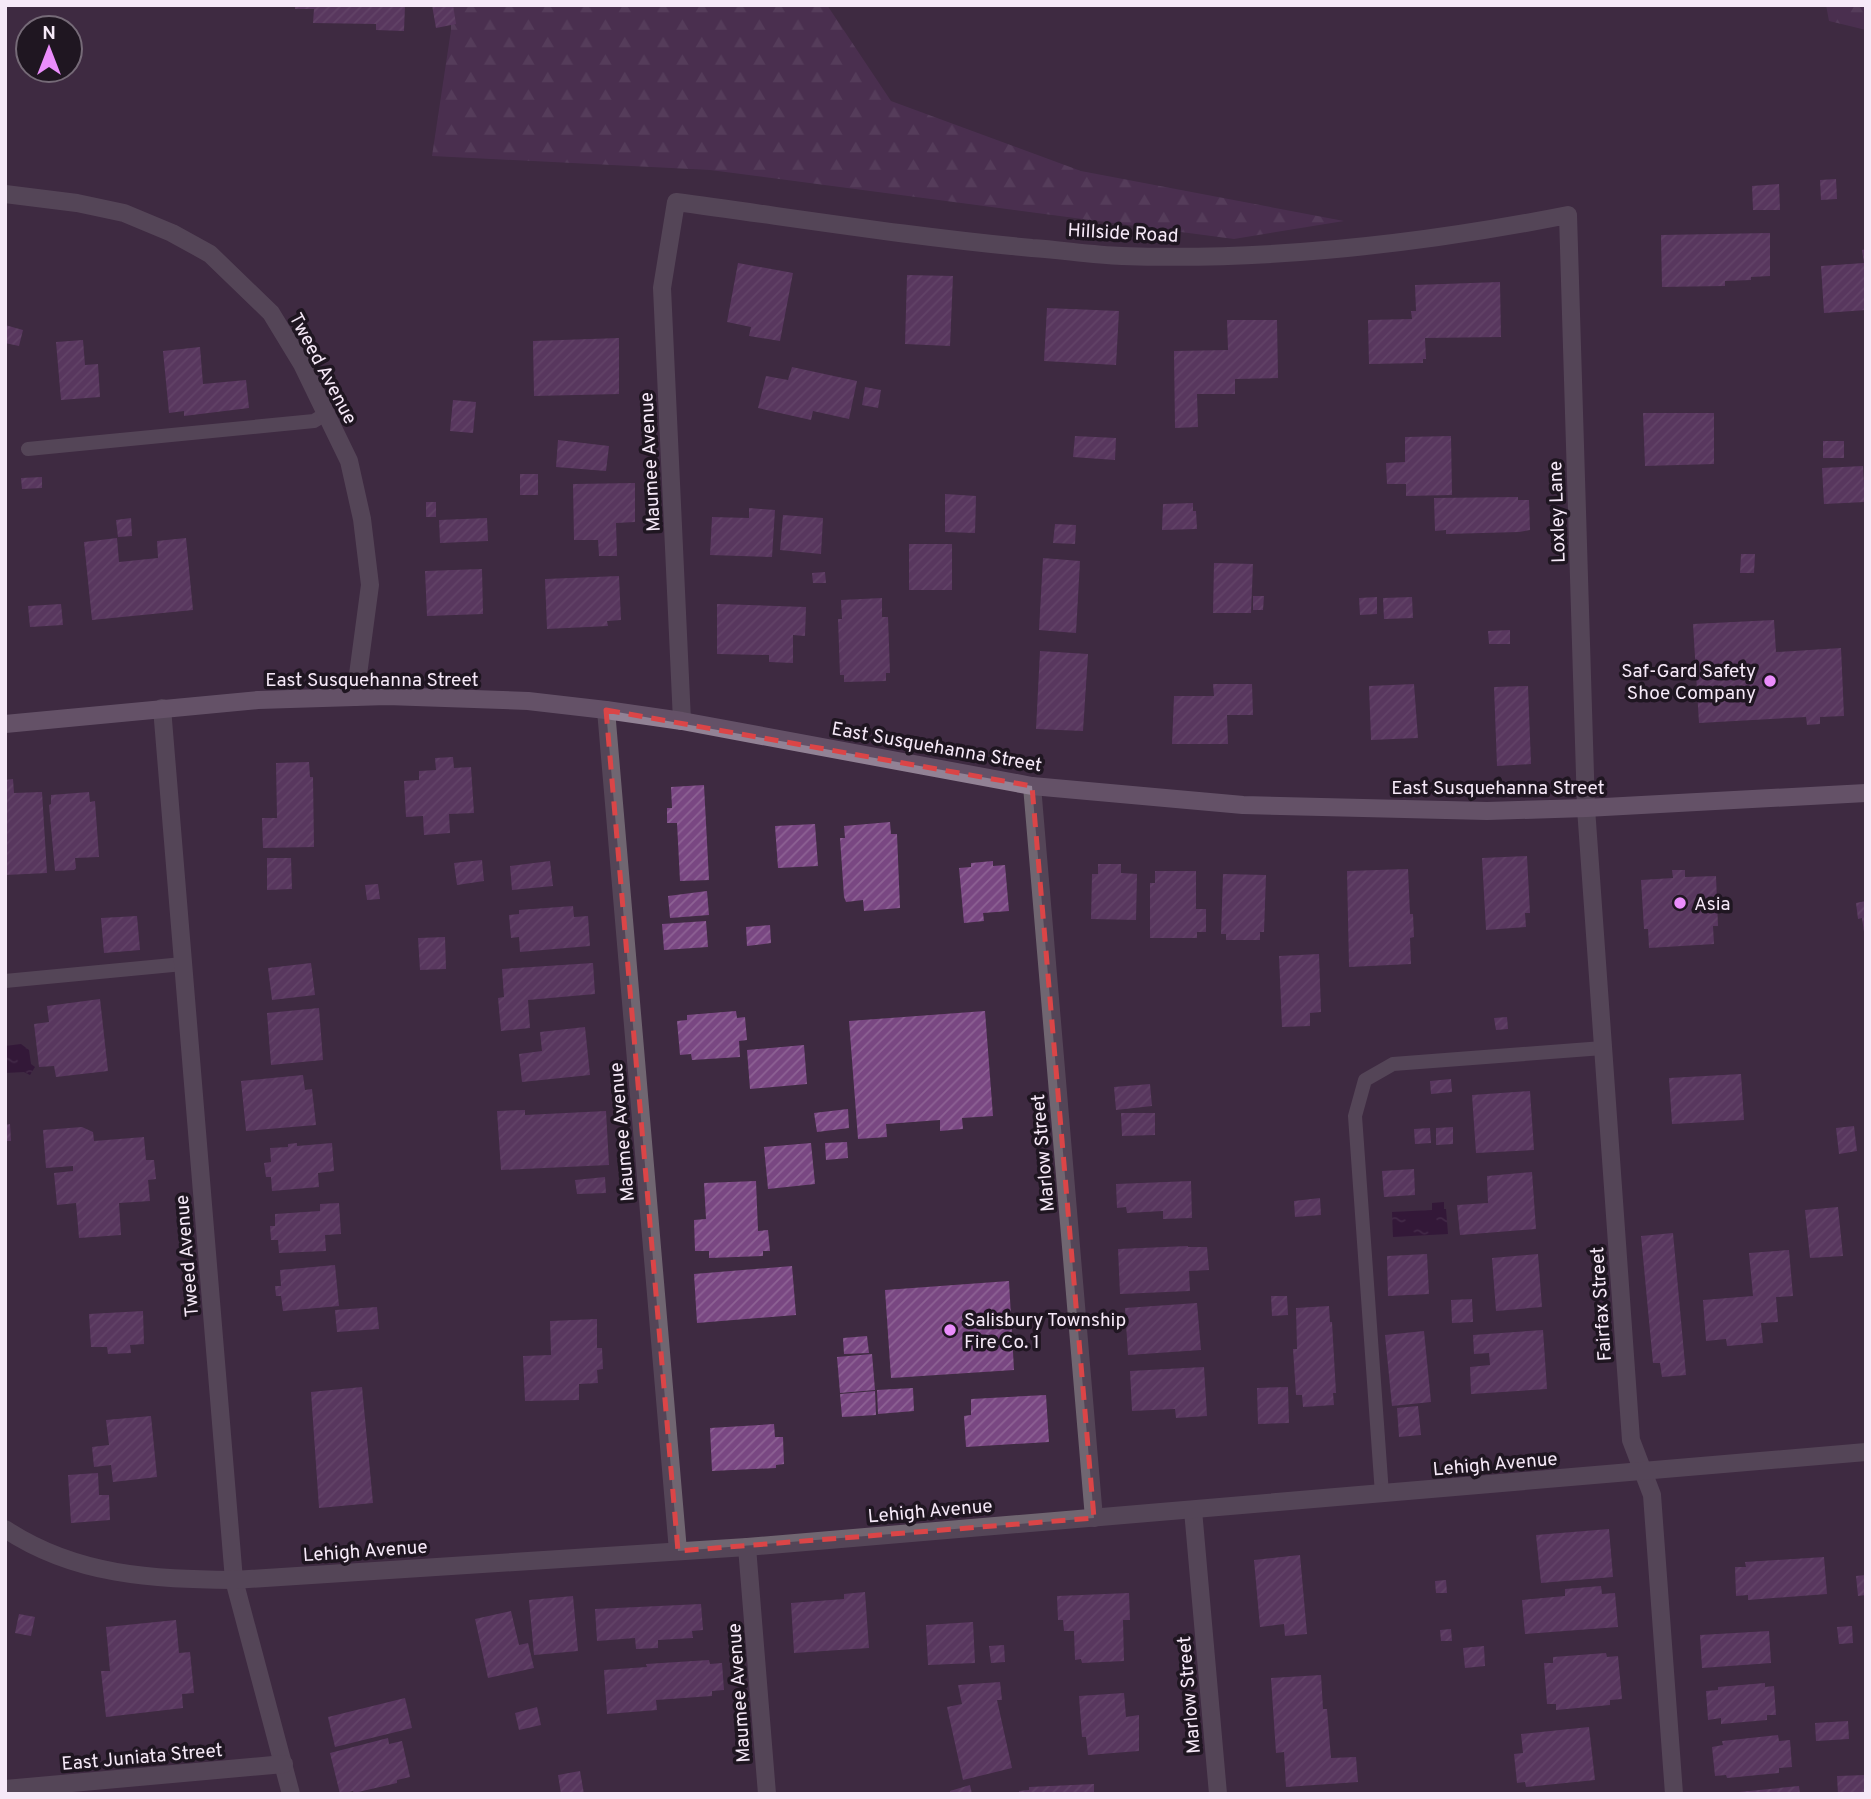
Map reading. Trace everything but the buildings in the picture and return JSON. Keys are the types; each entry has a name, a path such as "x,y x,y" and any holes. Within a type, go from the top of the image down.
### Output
{"main road":[{"name":"East Susquehanna Street","path":"5,724 258,700 355,697 528,701 682,721 1032,786 1243,805 1487,811 1866,793"}],"street":[{"name":"Tweed Avenue","path":"5,194 77,203 124,213 172,233 210,254 271,313 302,364 349,461 362,519 370,585 355,697"},
{"name":"Hillside Road","path":"676,202 989,244 1120,256 1253,256 1385,245 1502,228 1568,215"},
{"name":"Maumee Avenue","path":"676,202 662,288 682,721"},
{"name":"Loxley Lane","path":"1568,215 1586,808"},
{"name":"Tweed Avenue","path":"162,708 234,1580 291,1794"},
{"name":"Maumee Avenue","path":"606,710 678,1551"},
{"name":"Marlow Street","path":"1032,786 1094,1518"},
{"name":"Fairfax Street","path":"1586,808 1631,1440 1652,1496 1674,1794"},
{"name":"Lehigh Avenue","path":"5,1529 58,1557 113,1573 164,1579 234,1580 747,1547 1866,1452"},
{"name":"Marlow Street","path":"1193,1510 1218,1794"},
{"name":"Maumee Avenue","path":"747,1547 767,1794"},
{"name":"East Juniata Street","path":"5,1789 284,1764"}],"lane":[{"path":"28,449 314,421 327,413"},
{"path":"5,981 183,964"},
{"path":"1382,1494 1355,1116 1365,1080 1393,1064 1603,1048"}],"highlighted area":[{"path":"606,710 1032,786 1094,1518 678,1551"}],"green space":[{"path":"451,5 827,5 891,101 1081,171 1344,221 1234,239 710,170 432,156 451,30"},
{"path":"1826,5 1866,5 1866,30 1829,21"}],"water":[{"path":"21,1044 29,1050 31,1064 35,1067 30,1075 24,1072 5,1073 5,1046"},
{"path":"1444,1202 1448,1234 1393,1237 1392,1212 1432,1210 1432,1203"}],"place":[{"name":"Saf-Gard Safety Shoe Company","path":"1770,681"},
{"name":"Asia","path":"1680,903"},
{"name":"Salisbury Township Fire Co. 1","path":"950,1330"}]}
